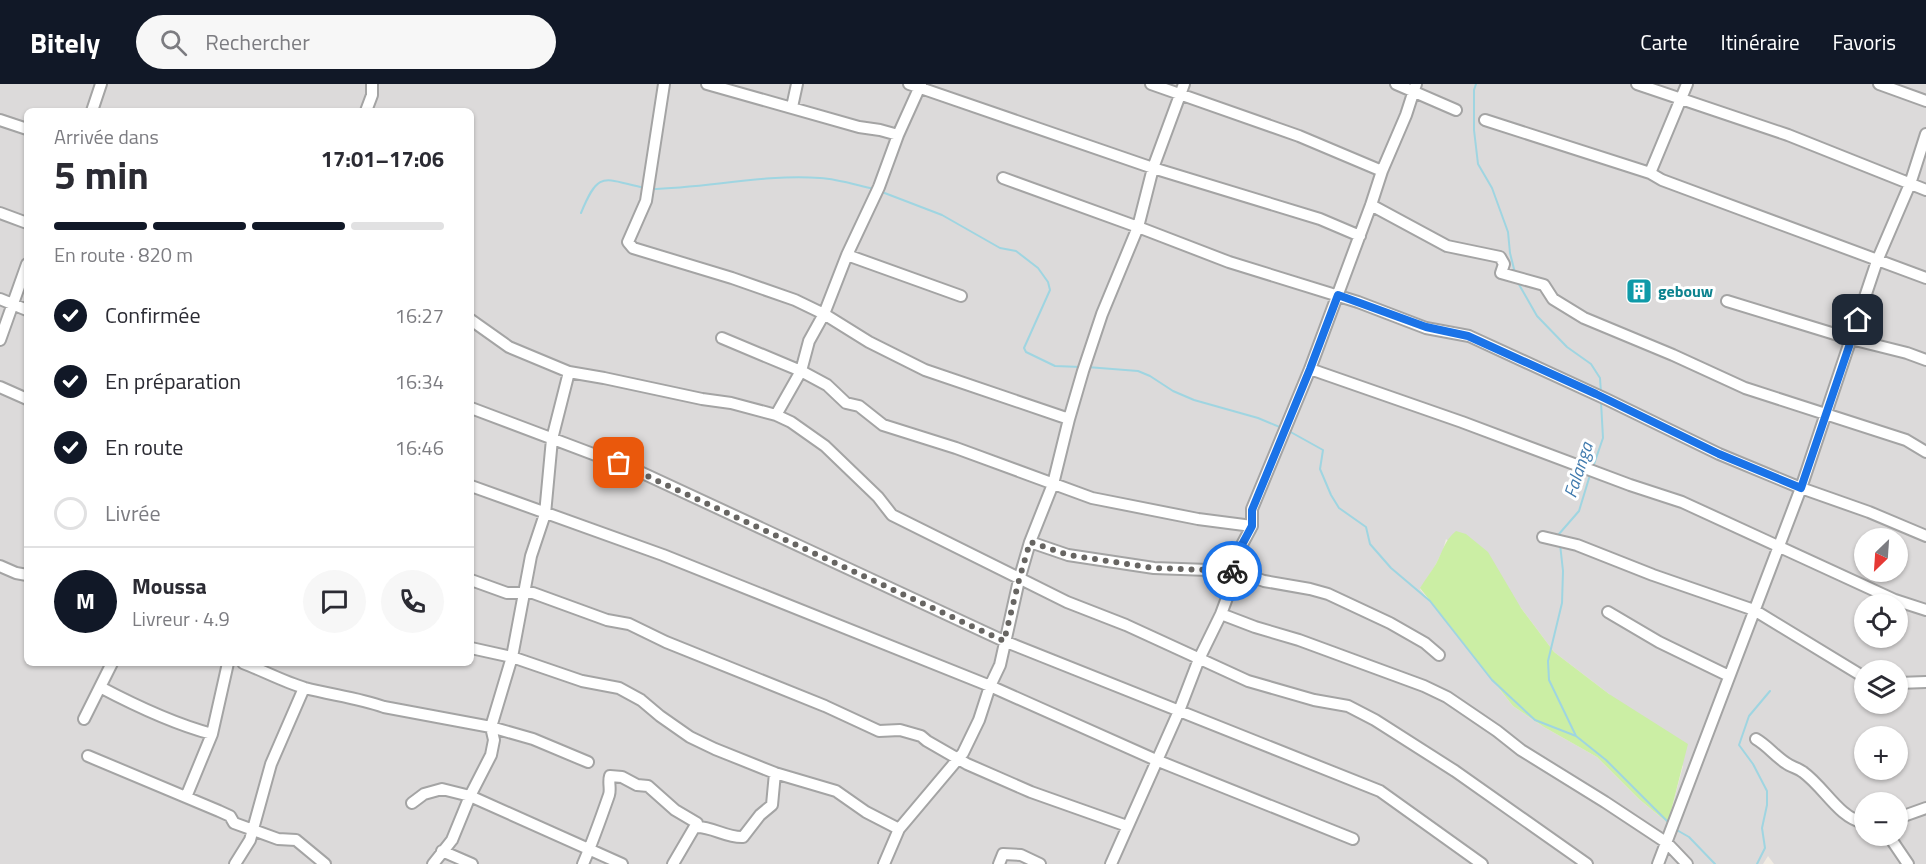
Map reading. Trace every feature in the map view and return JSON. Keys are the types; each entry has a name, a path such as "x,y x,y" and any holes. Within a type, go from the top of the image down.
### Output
{"street":[{"path":"93,108 101,84"},
{"path":"367,108 372,96 372,84"},
{"path":"664,84 647,190 628,242 633,248 795,300 824,314 869,342 925,370 1069,419"},
{"path":"707,84 859,127 898,135"},
{"path":"792,107 796,84"},
{"path":"1151,84 1182,89 1382,171"},
{"path":"1396,84 1415,87 1456,110"},
{"path":"1637,84 1788,135 1926,190"},
{"path":"1650,173 1687,84"},
{"path":"1879,84 1926,101"},
{"path":"776,415 801,371 809,341 824,314 867,209 878,190 916,85 1153,168 1320,219 1360,236"},
{"path":"1111,864 1179,711 1199,659 1221,614 1234,579 1237,554 1252,526 1252,510 1310,369 1415,87"},
{"path":"884,864 899,829 963,758 979,720 990,686 1000,665 1019,580 1030,542 1053,484 1085,366 1102,314 1138,226 1153,168 1182,89"},
{"path":"0,120 24,128"},
{"path":"1485,120 1650,173 1662,180 1926,278"},
{"path":"1658,864 1801,488 1878,261 1910,184 1926,134"},
{"path":"1003,178 1138,226 1228,262 1338,295 1426,327 1468,336 1601,396 1719,454 1926,536"},
{"path":"1371,205 1447,246 1500,257 1504,264 1501,273 1544,285 1553,299 1584,318 1745,388 1906,440 1926,452"},
{"path":"0,213 24,222"},
{"path":"847,255 960,296"},
{"path":"0,340 24,273"},
{"path":"0,299 24,309"},
{"path":"1727,301 1926,360"},
{"path":"474,322 509,347 569,372 730,403 776,415 791,422 825,446 878,497 892,515 999,567 1019,580 1126,625 1248,681 1314,700 1348,706 1375,720 1455,771 1587,864"},
{"path":"722,338 801,371 827,385 846,403 859,405 883,425 956,448 1092,498 1198,519 1252,526"},
{"path":"1310,369 1682,502 1895,600 1926,610"},
{"path":"433,864 452,840 490,755 494,740 491,727 512,657 531,556 545,514 552,439 569,372"},
{"path":"0,387 24,398"},
{"path":"474,409 638,471 1004,641 1380,791 1482,864"},
{"path":"474,487 663,555 990,686 1156,760 1353,839"},
{"path":"1543,537 1754,610 1854,670"},
{"path":"1030,542 1068,555 1154,568 1235,571 1264,581 1310,589 1328,594 1390,623 1425,643 1439,655"},
{"path":"0,566 24,574"},
{"path":"474,581 507,593 533,593 607,620 629,624 666,642 825,706 879,731 900,730 921,736 1031,792 1127,826"},
{"path":"1608,612 1659,642 1729,676"},
{"path":"1221,614 1424,686 1447,697 1521,750 1668,839 1687,864"},
{"path":"474,649 512,657 582,681 619,688 641,700 690,737 775,773 836,791 866,812 899,829"},
{"path":"84,719 110,666"},
{"path":"186,797 213,734 227,666"},
{"path":"250,666 304,688 415,713 447,717 491,727 533,739 588,762"},
{"path":"1908,683 1926,682"},
{"path":"100,687 182,726 213,734"},
{"path":"235,864 250,840 271,764 304,688"},
{"path":"1756,740 1768,746 1787,764 1802,771 1848,818 1854,820"},
{"path":"88,756 230,816 234,823 278,838 296,840 325,864"},
{"path":"583,864 610,792 608,784 610,776 622,777 637,785 648,786 675,810 697,823 697,827 704,827 734,837 743,837 760,814 772,805 775,773"},
{"path":"412,803 424,794 442,789 470,796 622,864"},
{"path":"1908,814 1926,808"},
{"path":"673,864 697,823"},
{"path":"1896,846 1908,864"},
{"path":"442,851 472,864"},
{"path":"999,864 1003,854 1017,854 1040,864"}],"shaded area":[{"path":"0,84 1926,84 1926,864 1774,864 1768,856 1763,864 0,864","holes":["1446,539 1521,608 1554,652 1609,694 1683,766 1668,823 1639,799 1597,757 1544,727 1513,706 1420,589 1435,566"]}],"green space":[{"path":"1456,531 1466,534 1488,552 1521,608 1554,652 1609,694 1688,744 1668,823 1639,799 1597,757 1544,727 1513,706 1420,588 1436,564 1446,542"}],"waterway":[{"name":"Falanga","path":"1476,84 1474,130 1478,164 1492,188 1508,232 1515,273"},
{"path":"650,189 799,177 834,180 874,189"},
{"path":"581,213 598,183 611,180 645,188"},
{"path":"882,192 942,215 1000,248 1016,251 1038,268 1048,282 1050,290 1024,348 1026,352 1055,366 1081,367"},
{"name":"Falanga","path":"1517,281 1537,316 1567,347 1591,364 1600,378 1601,393"},
{"path":"1087,367 1138,371 1194,400 1258,418 1282,428"},
{"name":"Falanga","path":"1593,467 1603,438 1601,402"},
{"path":"1287,430 1323,450 1320,469 1339,508 1366,527 1370,544 1391,568 1430,601 1492,680 1535,720 1576,736"},
{"name":"Falanga","path":"1560,538 1559,534 1579,511 1590,475"},
{"name":"Falanga","path":"1560,544 1563,571 1562,603 1548,661 1549,680 1576,736 1606,760 1669,823"},
{"path":"1757,864 1765,848 1762,828 1767,805 1767,791 1753,764 1739,745 1749,716 1770,691"},
{"name":"Falanga","path":"1675,829 1689,837 1715,864"}],"way so far":[{"path":"619,463 1004,641 1030,542 1068,555 1154,568 1232,571"}],"place":[{"name":"gebouw","path":"1639,291"}],"route":[{"path":"1232,571 1235,571 1237,554 1252,526 1252,510 1338,295 1426,327 1468,336 1596,394 1719,454 1801,488 1858,320"}]}
